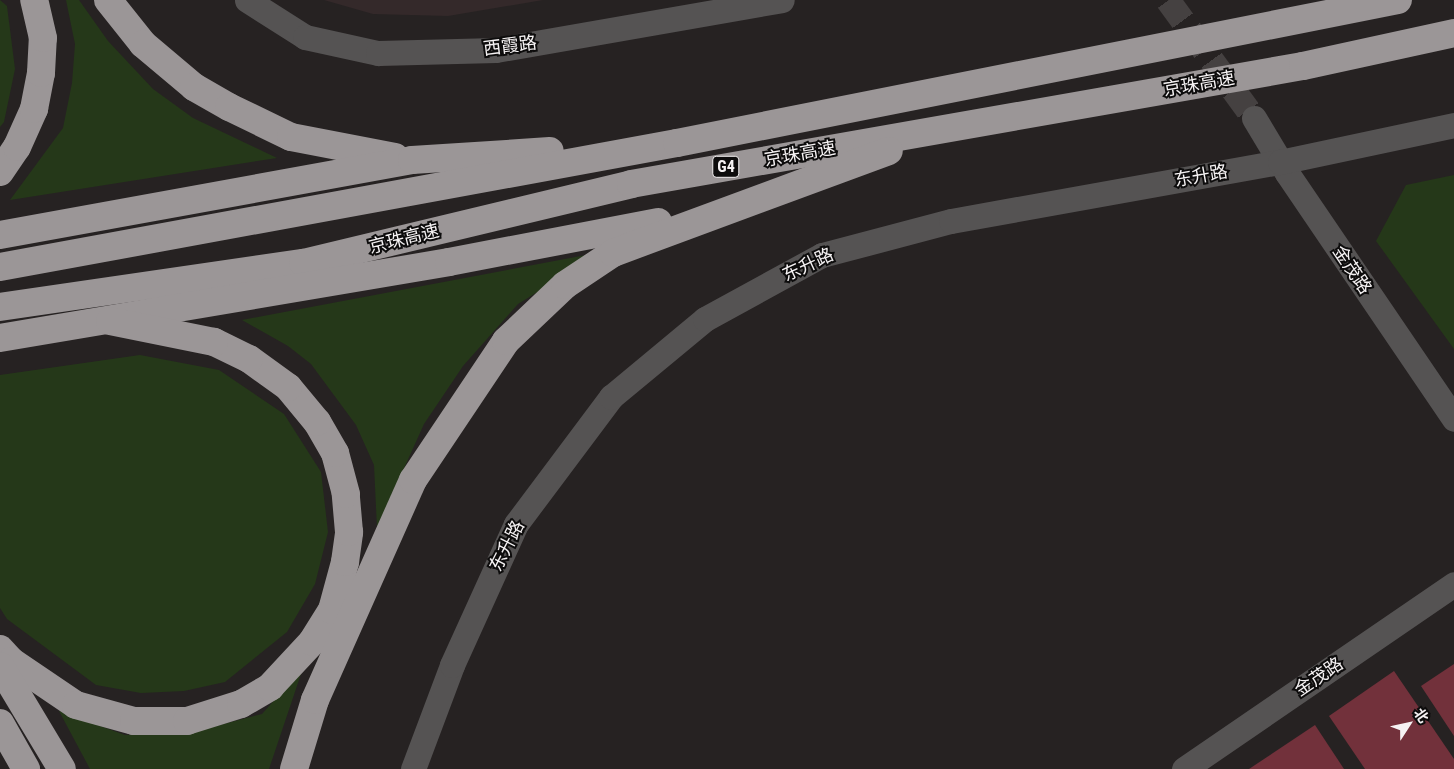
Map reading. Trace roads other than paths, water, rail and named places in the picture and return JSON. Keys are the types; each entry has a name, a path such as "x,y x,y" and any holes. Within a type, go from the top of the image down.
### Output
{"highway":[{"path":"0,172 17,147 34,109 41,73 43,38 34,0"},
{"path":"108,0 143,44 194,87 229,107 291,137 412,160"},
{"name":"京珠高速","path":"0,267 677,143 1398,0"},
{"name":"京珠高速","path":"0,308 303,264 631,184 1303,66 1454,33"},
{"path":"294,769 315,700 413,480 506,341 565,285 614,253 731,208 964,125"},
{"path":"0,235 412,160 677,143"},
{"path":"0,338 449,262 731,208"},
{"path":"0,649 11,661 76,705 134,721 186,721 240,704 270,687 312,642 332,610 345,562 349,532 346,494 335,453 317,422 288,387 249,359 214,342 110,320"},
{"path":"0,666 62,769"},
{"path":"0,723 26,769"}],"street":[{"name":"西霞路","path":"247,0 305,36 378,53 496,50 782,0"},
{"name":"金茂路","path":"1254,118 1280,162 1454,419"},
{"name":"东升路","path":"413,769 452,665 516,524 611,398 704,319 822,255 952,221 1280,162 1454,126"},
{"name":"金茂路","path":"1184,769 1454,584"}],"tunnel":[{"path":"1168,0 1254,118"}]}
